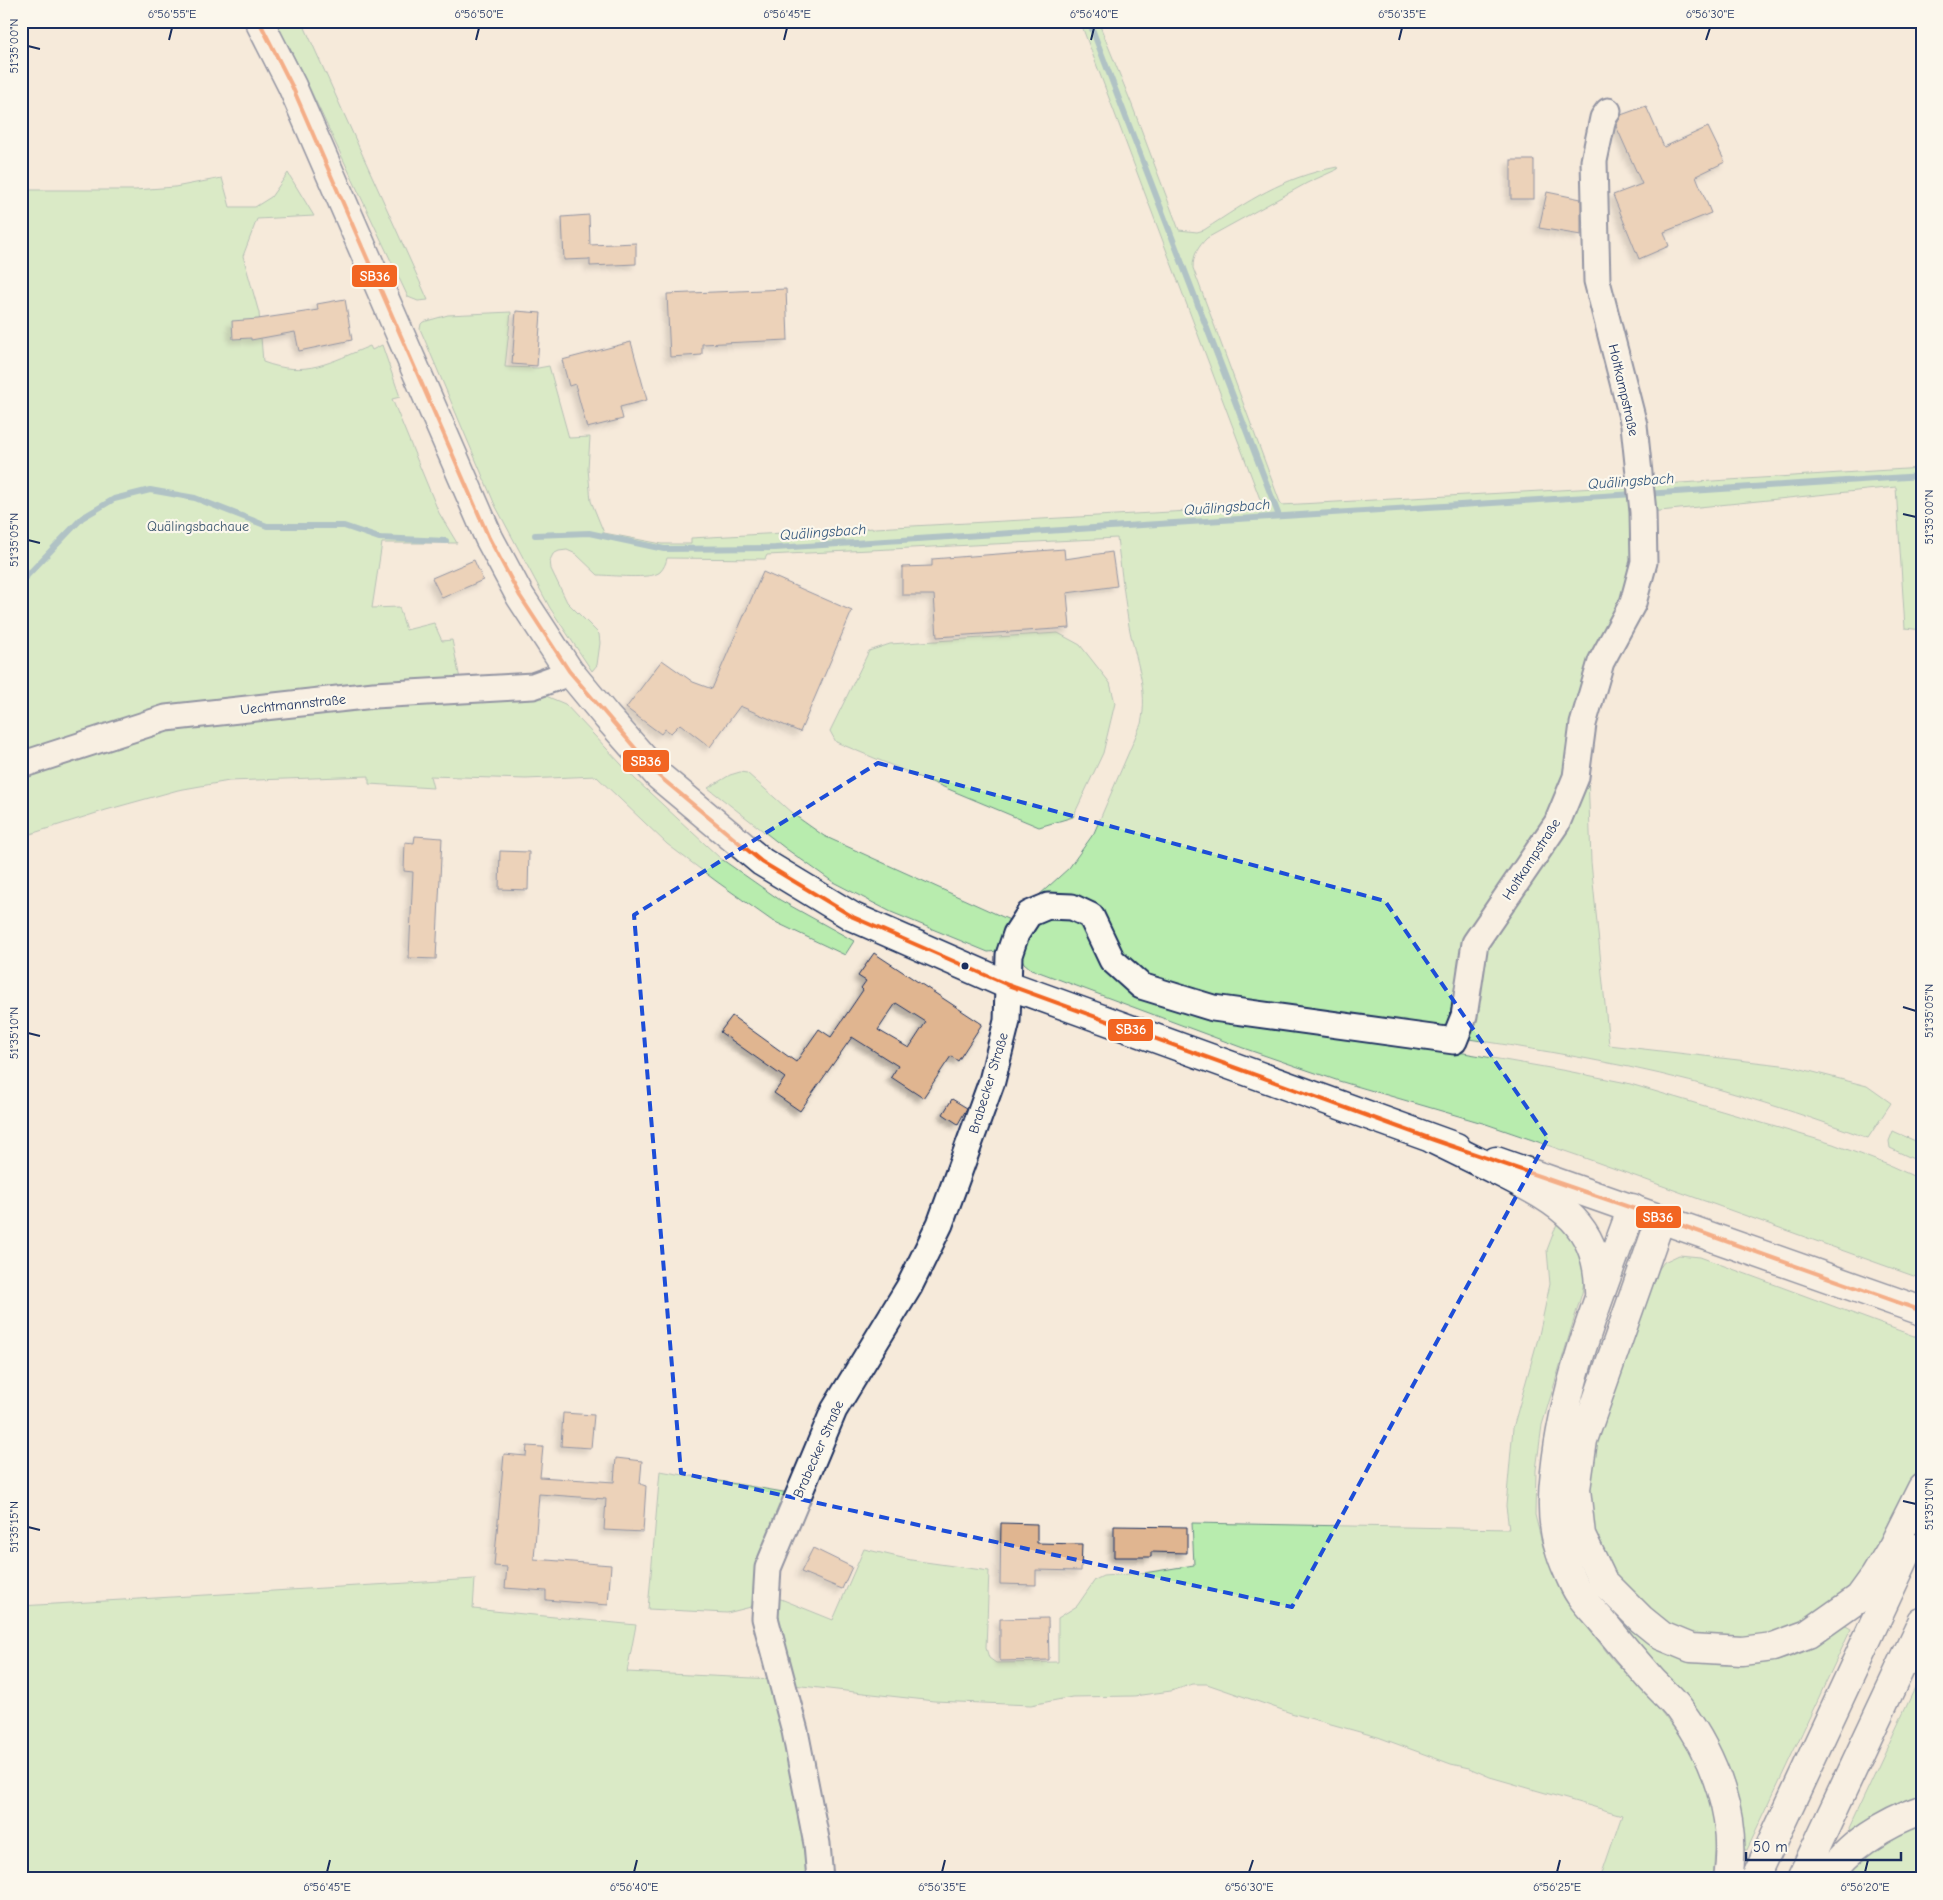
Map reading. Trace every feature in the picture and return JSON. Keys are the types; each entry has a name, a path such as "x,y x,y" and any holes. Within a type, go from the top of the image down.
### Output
{"main road":[{"path":"259,21 292,86 489,538 520,596 569,670 659,776 762,862 853,917 1008,985 1434,1140 1922,1311"},
{"path":"1434,1140 1536,1191 1559,1205 1574,1219 1591,1243 1599,1274 1599,1297"},
{"path":"1632,1208 1599,1297 1572,1383 1558,1436 1552,1495 1554,1522 1558,1547 1580,1594 1630,1655 1679,1709 1708,1756 1725,1803 1730,1833 1731,1862 1728,1879"},
{"path":"1661,1218 1583,1440 1576,1489 1580,1535 1602,1581 1641,1619 1662,1636 1691,1648 1742,1651 1773,1647 1808,1634 1859,1598 1893,1546 1922,1488"},
{"path":"1755,1879 1922,1523"},
{"path":"1801,1879 1922,1622"},
{"path":"1827,1879 1832,1871 1864,1839 1900,1818 1922,1810"}],"street":[{"name":"Holtkampstraße","path":"1008,985 1010,955 1016,934 1029,914 1048,906 1072,907 1091,916 1112,960 1141,986 1212,1008 1454,1041 1464,1016 1475,943 1557,822 1576,777 1582,724 1601,662 1632,603 1644,562 1643,512 1634,425 1597,281 1594,161 1603,118 1608,111"},
{"name":"Uechtmannstraße","path":"21,765 166,718 374,695 533,686 558,677 569,670"},
{"name":"Brabecker Straße","path":"820,1879 818,1844 795,1731 765,1618 768,1568 834,1410 909,1287 940,1224 992,1081 1007,1021 1008,985"}],"highlighted area":[{"path":"878,763 1385,901 1548,1138 1292,1607 681,1473 634,915"}],"green space":[{"path":"275,21 302,21 428,300 418,301 408,297 302,72"},
{"path":"1080,21 1098,21 1179,230 1197,232 1204,230 1267,191 1282,184 1317,172 1337,167 1338,169 1307,183 1207,238 1199,248 1194,259 1193,268 1281,505 1634,486 1636,566 1604,644 1588,773 1591,862 1609,1045 1790,1066 1867,1086 1891,1103 1868,1138 1810,1117 1690,1081 1569,1055 1469,1039 1472,1030 1224,1003 1137,975 1113,940 1041,899 1038,896 1069,868 1094,833 1141,724 1143,711 1142,686 1129,626 1117,538 767,555 765,559 667,558 660,572 648,576 598,575 576,554 567,550 559,551 553,554 550,560 551,569 567,602 599,634 600,643 597,665 592,671 550,608 495,505 420,329 423,322 448,315 511,312 505,367 538,368 549,366 569,438 590,437 588,469 591,501 604,533 662,544 691,544 691,538 1263,507"},
{"name":"Quälingsbachaue","path":"288,173 314,216 257,219 243,256 259,313 263,362 278,367 305,368 330,362 370,346 372,350 382,345 400,397 392,399 439,513 457,543 382,543 372,608 399,607 406,630 434,623 442,641 452,640 461,684 374,690 21,757 21,190 135,190 175,187 222,178 230,207 255,207 271,197"},
{"path":"1922,468 1922,630 1905,628 1896,487 1650,512 1648,485"},
{"path":"1058,633 1080,645 1110,683 1115,703 1103,753 1073,817 1039,827 836,742 830,731 869,651 890,644"},
{"path":"521,693 546,696 565,704 635,779 720,858 780,900 854,941 845,955 771,920 716,881 667,844 596,776 526,779 430,776 433,788 369,784 369,776 229,781 178,790 21,837 21,773 166,725"},
{"path":"740,772 747,773 793,814 824,836 1014,922 998,951 988,952 891,912 833,882 785,848 708,788 730,775"},
{"path":"1046,915 1068,918 1078,923 1112,978 1137,996 1627,1083 1833,1144 1891,1166 1922,1180 1922,1279 1486,1124 1339,1081 1243,1048 1031,969 1024,963 1020,955 1028,929"},
{"path":"1893,1131 1922,1144 1922,1163 1890,1148 1889,1141"},
{"path":"1558,1221 1578,1246 1584,1261 1584,1280 1582,1293 1542,1425 1536,1470 1535,1515 1543,1547 1564,1598 1614,1661 1648,1695 1686,1744 1700,1770 1711,1806 1716,1835 1713,1879 1600,1879 1622,1815 1490,1777 1378,1737 1291,1713 1207,1684 1193,1684 1171,1691 1134,1696 1072,1697 1031,1705 934,1701 793,1685 771,1595 833,1620 864,1549 911,1560 989,1571 986,1648 989,1658 996,1663 1058,1662 1058,1618 1077,1606 1095,1580 1103,1576 1144,1573 1194,1565 1192,1523 1509,1529 1506,1506 1513,1428 1539,1335 1550,1284 1547,1250"},
{"path":"1679,1255 1700,1257 1922,1339 1922,1474 1904,1513 1862,1580 1797,1632 1753,1643 1702,1640 1671,1628 1627,1599 1588,1519 1589,1450 1650,1281 1664,1262"},
{"path":"660,1471 789,1493 755,1601 751,1607 727,1613 648,1609"},
{"path":"475,1579 473,1609 636,1625 627,1672 773,1679 814,1879 21,1879 21,1606"},
{"path":"1603,1601 1631,1629 1651,1644 1685,1659 1704,1663 1744,1665 1782,1660 1811,1648 1844,1625 1851,1629 1747,1850 1741,1849 1742,1833 1603,1608"},
{"path":"1922,1673 1922,1797 1851,1835 1849,1829"},
{"path":"1922,1822 1922,1879 1842,1879 1871,1849"}],"building":[{"path":"1646,106 1664,147 1708,127 1725,162 1696,176 1711,213 1664,232 1669,246 1639,259 1613,195 1642,184 1616,126 1621,115"},
{"path":"1511,160 1534,160 1534,199 1511,199"},
{"path":"1547,192 1581,199 1581,235 1539,228"},
{"path":"589,215 590,245 636,243 636,264 590,266 590,259 564,260 562,217"},
{"path":"786,289 788,340 702,344 702,355 670,357 667,294"},
{"path":"345,299 352,340 299,351 295,332 251,340 251,338 233,339 232,321 318,310 317,304"},
{"path":"516,311 541,313 537,366 512,364"},
{"path":"631,342 647,400 620,407 623,419 587,428 575,384 569,386 562,360"},
{"path":"1064,549 1065,559 1112,552 1117,586 1067,593 1070,628 937,637 934,595 902,595 902,567 932,566 932,559"},
{"path":"474,560 483,580 442,598 432,578"},
{"path":"763,572 852,611 800,732 740,706 710,747 680,724 671,733 665,729 661,734 626,708 662,660 693,682 712,689"},
{"path":"415,836 442,838 436,959 409,958 413,872 404,871 405,842 414,843"},
{"path":"500,851 529,852 528,890 499,889"},
{"path":"874,953 982,1024 958,1061 951,1056 923,1098 891,1077 898,1066 852,1037 800,1111 774,1093 785,1078 720,1032 732,1016 796,1062 819,1029 831,1037 863,990 861,988 866,981 858,976","holes":["896,1003 926,1022 909,1048 878,1030"]},
{"path":"952,1099 967,1108 958,1124 943,1114"},
{"path":"563,1413 594,1415 591,1448 561,1446"},
{"path":"527,1446 543,1447 540,1477 614,1482 616,1458 642,1461 640,1484 646,1486 643,1532 604,1530 606,1499 539,1494 534,1559 611,1565 608,1605 546,1600 546,1591 505,1588 507,1567 494,1566 504,1454 526,1456"},
{"path":"1001,1523 1037,1524 1037,1543 1082,1544 1081,1571 1036,1570 1036,1585 1000,1584"},
{"path":"1114,1526 1187,1527 1187,1553 1151,1552 1151,1557 1114,1557"},
{"path":"813,1548 852,1567 842,1589 801,1572"},
{"path":"1048,1618 1049,1660 1000,1661 1000,1619"}],"waterway":[{"path":"1089,21 1279,516"},
{"name":"Quälingsbach","path":"1645,494 1922,476"},
{"name":"Quälingsbach","path":"21,582 82,518 114,499 150,490 195,498 267,526 344,526 379,538 446,541"},
{"name":"Quälingsbach","path":"535,535 589,533 664,549 775,548 1635,494"}],"transit line":[{"name":"SB36","path":"259,21 292,86 489,538 520,596 569,671 659,776 762,862 853,917 1008,985 1434,1140 1922,1311"}]}
